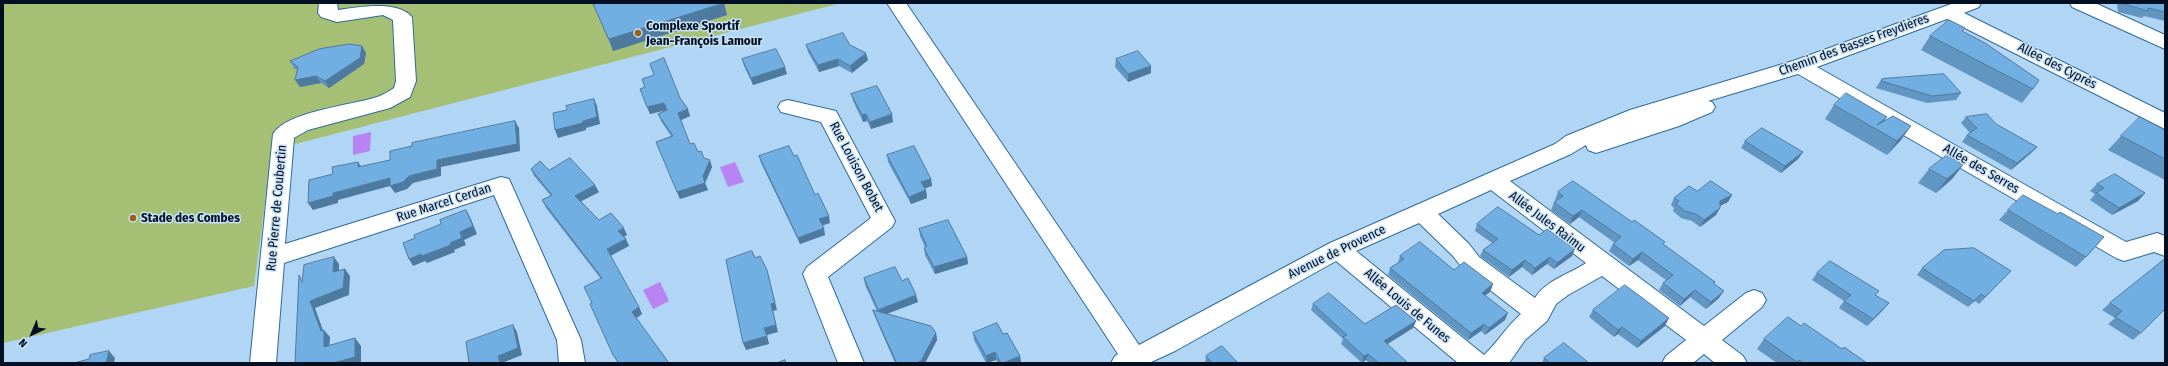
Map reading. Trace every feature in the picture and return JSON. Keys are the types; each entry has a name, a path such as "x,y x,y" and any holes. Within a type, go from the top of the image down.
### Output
{"street":[{"path":"328,3 328,13 337,16 355,8"},
{"path":"896,3 1129,361"},
{"name":"Chemin des Basses Freydières","path":"1559,150 1589,147 1672,121 1736,93 1759,78 1800,66 1972,3"},
{"path":"2079,3 2165,43"},
{"name":"Rue Pierre de Coubertin","path":"263,363 284,134 301,124 383,103 403,92 406,81 402,17 385,9 355,8"},
{"name":"Allée des Cyprès","path":"1948,12 2165,122"},
{"name":"Allée des Serres","path":"1800,66 2124,252 2157,242 2165,247"},
{"name":"Rue Louison Bobet","path":"788,107 829,116 884,222 815,274 851,363"},
{"name":"Avenue de Provence","path":"1129,361 1166,344 1338,249 1559,150"},
{"name":"Allée Jules Raimu","path":"1493,180 1734,363"},
{"name":"Rue Marcel Cerdan","path":"273,257 501,185 569,340 572,363"},
{"path":"1423,212 1476,268 1538,314"},
{"name":"Allée Louis de Funes","path":"1338,249 1476,363"},
{"path":"1492,363 1502,354 1516,333 1538,314 1548,297 1560,288 1586,276 1602,264"},
{"path":"1675,363 1754,300"}],"green space":[{"name":"Stade des Combes","path":"3,3 841,3 272,150 254,286 3,343"}],"shaded area":[{"path":"371,132 370,151 353,155 353,136"},
{"path":"735,162 744,182 728,187 720,167"},
{"path":"660,282 669,301 653,309 643,290"}],"building":[{"name":"Complexe Sportif Jean-François Lamour","path":"593,3 724,3 609,39"},
{"path":"2124,3 2165,3 2165,12 2148,8 2148,11"},
{"path":"1949,20 1965,28 1962,31 1985,43 2039,80 2033,89 1930,36"},
{"path":"843,33 850,45 866,53 850,66 838,59 818,65 806,45"},
{"path":"350,44 362,46 360,58 325,81 316,76 295,80 298,67 290,61 319,49"},
{"path":"776,49 785,67 751,78 742,59"},
{"path":"1138,51 1151,66 1128,74 1116,59"},
{"path":"664,58 680,98 688,109 678,113 690,144 694,143 698,152 701,151 704,158 710,160 703,176 705,183 677,192 656,142 673,136 658,114 667,110 664,103 647,107 640,89 645,87 642,79 654,75 650,64"},
{"path":"1944,74 1961,93 1932,96 1881,81 1882,79"},
{"path":"877,86 892,114 870,122 866,114 862,115 851,94"},
{"path":"1846,93 1887,117 1877,125 1893,116 1911,126 1897,141 1834,105"},
{"path":"594,99 597,117 583,121 583,123 555,130 553,113 567,110 566,106"},
{"path":"1987,114 1996,124 2037,147 2017,163 1967,135 1977,128 1966,117"},
{"path":"2140,117 2165,130 2165,159 2121,136"},
{"path":"515,121 517,144 437,160 437,169 409,176 403,182 390,186 390,178 333,193 333,196 308,203 309,180 333,174 332,167 358,162 358,167 390,160 390,151 412,146 412,143"},
{"path":"1762,128 1803,152 1785,166 1745,141"},
{"path":"789,146 794,156 797,155 815,195 818,193 829,216 819,219 824,228 798,238 759,156"},
{"path":"914,146 931,179 921,182 926,190 909,197 887,155"},
{"path":"1947,155 1963,165 1947,179 1929,169"},
{"path":"570,158 595,185 575,196 599,220 611,213 624,228 618,231 626,239 607,249 639,307 632,312 669,363 619,363 613,355 584,287 602,278 542,200 552,195 531,169 540,161 549,170"},
{"path":"2115,174 2145,193 2119,208 2096,193 2104,188 2097,184"},
{"path":"1573,181 1632,222 1634,220 1665,242 1663,244 1715,282 1713,283 1724,291 1711,302 1695,290 1684,299 1663,283 1673,275 1642,252 1633,259 1613,244 1621,237 1582,210 1573,216 1554,202 1563,196 1558,192"},
{"path":"1711,181 1732,195 1720,201 1720,208 1704,220 1696,214 1685,211 1676,204 1679,201 1674,198 1689,186 1697,191"},
{"path":"2023,195 2058,214 2060,212 2104,237 2086,257 2008,210"},
{"path":"1498,207 1539,235 1547,229 1575,249 1557,263 1550,257 1535,268 1525,260 1512,270 1483,250 1498,239 1477,224"},
{"path":"466,210 473,226 460,232 462,238 450,243 451,245 422,256 421,254 409,259 403,243 415,238 414,235 441,224 440,220"},
{"path":"948,220 967,257 934,267 924,248 927,246 919,229"},
{"path":"1420,242 1454,270 1464,262 1493,284 1482,293 1508,313 1489,328 1484,324 1471,333 1390,268 1404,259 1400,256"},
{"path":"1974,248 2011,271 1985,297 1981,294 1974,301 1922,268 1944,250"},
{"path":"752,251 755,258 760,256 767,270 775,303 771,304 776,325 764,328 767,336 743,343 726,260"},
{"path":"334,257 333,272 345,269 343,288 310,301 321,331 324,330 324,347 355,338 355,357 333,363 295,363 299,275 302,282 304,265"},
{"path":"2165,259 2165,309 2141,333 2115,317 2122,311 2110,303"},
{"path":"1830,261 1879,291 1875,295 1889,303 1873,319 1844,301 1851,295 1817,273"},
{"path":"895,267 902,281 908,278 916,295 878,310 864,278"},
{"path":"1625,285 1669,318 1641,341 1622,327 1618,330 1593,310"},
{"path":"1329,293 1365,324 1396,305 1416,321 1384,341 1408,363 1379,363 1368,354 1364,356 1343,337 1347,335 1313,304"},
{"path":"873,310 931,326 936,333 921,361 916,363 897,363"},
{"path":"1788,317 1801,326 1804,323 1842,349 1844,347 1867,363 1803,363 1799,360 1797,362 1764,339"},
{"path":"997,323 1003,334 1007,333 1020,356 1003,363 1001,363 995,352 986,356 973,333"},
{"path":"513,325 518,348 498,356 500,363 469,363 466,342"},
{"path":"1564,343 1589,363 1548,363 1549,362 1544,358"},
{"path":"1222,346 1238,363 1212,363 1206,356"},
{"path":"109,351 106,363 74,363 89,359 90,355"},
{"path":"785,360 786,363 777,363"}],"place":[{"name":"Complexe Sportif Jean-François Lamour","path":"638,33"},
{"name":"Stade des Combes","path":"133,218"}]}
